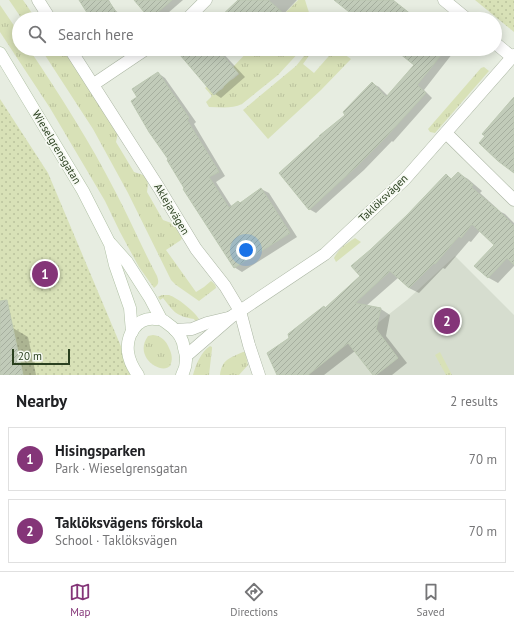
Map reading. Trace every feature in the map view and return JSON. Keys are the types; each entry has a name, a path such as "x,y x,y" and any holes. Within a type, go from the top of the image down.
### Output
{"street":[{"path":"38,0 46,12"},
{"path":"194,12 206,0"},
{"path":"444,0 459,12"},
{"path":"502,48 513,56"},
{"name":"Wieselgrensgatan","path":"0,53 83,191 110,244 115,265 130,308 132,332 129,338 128,353 131,363 138,375"},
{"name":"Aklejavägen","path":"75,56 159,188 196,250 225,286 235,314 249,345 259,375"},
{"path":"94,84 136,56"},
{"name":"Taklöksvägen","path":"186,356 235,314 325,254 405,179 513,56"},
{"path":"446,133 514,200"},
{"name":"Wieselgrensgatan","path":"110,244 127,262 150,298 161,320 175,330 182,340 186,356 183,375"},
{"name":"Taklöksvägen","path":"175,330 192,329 235,314"},
{"path":"132,332 136,326 145,319 151,318 161,320"}],"shaded area":[{"path":"455,256 514,315 514,375 277,375 267,353 289,338 288,334 324,306 325,308 374,326 407,300"}],"green space":[{"path":"9,0 23,0 31,12 17,12"},
{"path":"298,0 305,0 309,12 286,12"},
{"path":"475,0 514,0 514,32 502,22 502,12 490,12"},
{"path":"0,5 12,23 12,50 0,32"},
{"path":"16,56 34,56 74,119 105,173 157,276 158,283 154,288 139,267 105,201 50,108"},
{"path":"46,56 68,56 118,133 116,142 134,172 143,175 146,178 148,184 147,192 163,220 174,224 182,238 166,250 196,292 211,281 214,283 216,288 199,301 171,280 128,193 93,129"},
{"path":"243,56 296,56 278,75 242,104 230,107 209,107 206,102 212,96 205,88 208,85 216,90 222,89 224,87 223,83 233,79 239,74 233,67"},
{"path":"304,56 309,56 303,64 314,73 329,56 347,56 351,59 321,90 268,139 243,110 296,66"},
{"path":"484,67 489,71 435,133 430,132 428,129 481,68"},
{"path":"0,99 48,173 133,375 0,375"},
{"path":"355,238 361,242 336,262 334,258 340,249"},
{"path":"162,295 169,295 177,299 190,309 199,319 195,321 194,319 179,315 163,298 160,300 158,297"},
{"path":"153,335 163,339 170,350 172,362 170,366 166,368 155,366 146,357 144,344 148,336"},
{"path":"210,346 212,349 209,375 193,375 199,359"},
{"path":"245,352 248,365 239,375 220,375 221,370 227,360"},
{"path":"440,352 452,375 446,375 435,355"}],"building":[{"path":"79,0 108,0 116,12 87,12"},
{"path":"134,0 172,0 158,12 144,12"},
{"path":"238,0 268,0 282,12 225,12"},
{"path":"334,0 393,0 408,12 349,12"},
{"path":"181,56 223,56 238,73 214,95"},
{"path":"403,56 440,56 417,85 426,93 357,166 309,210 279,173 319,136 345,115 343,112 372,82 386,97 414,65"},
{"path":"158,72 189,118 187,120 219,172 209,177 229,208 238,201 240,203 261,188 290,233 234,268 183,189 184,188 167,160 168,159 149,132 131,101 137,97 132,89"},
{"path":"514,97 514,173 498,161 479,143 485,136 482,134"},
{"path":"458,172 473,185 471,187 495,207 514,226 514,265 507,258 488,278 474,266 494,245 472,224 461,238 459,236 435,264 434,263 409,288 389,270 389,272 355,303 381,308 376,329 398,358 376,375 373,375 348,343 308,375 277,375 267,353 289,338 288,334 324,306 325,308 360,276 351,266 407,215 446,174 451,179"},
{"path":"7,300 23,375 0,375 0,301"}],"place":[{"name":"Hisingsparken","path":"45,274"},
{"name":"Taklöksvägens förskola","path":"447,321"}]}
